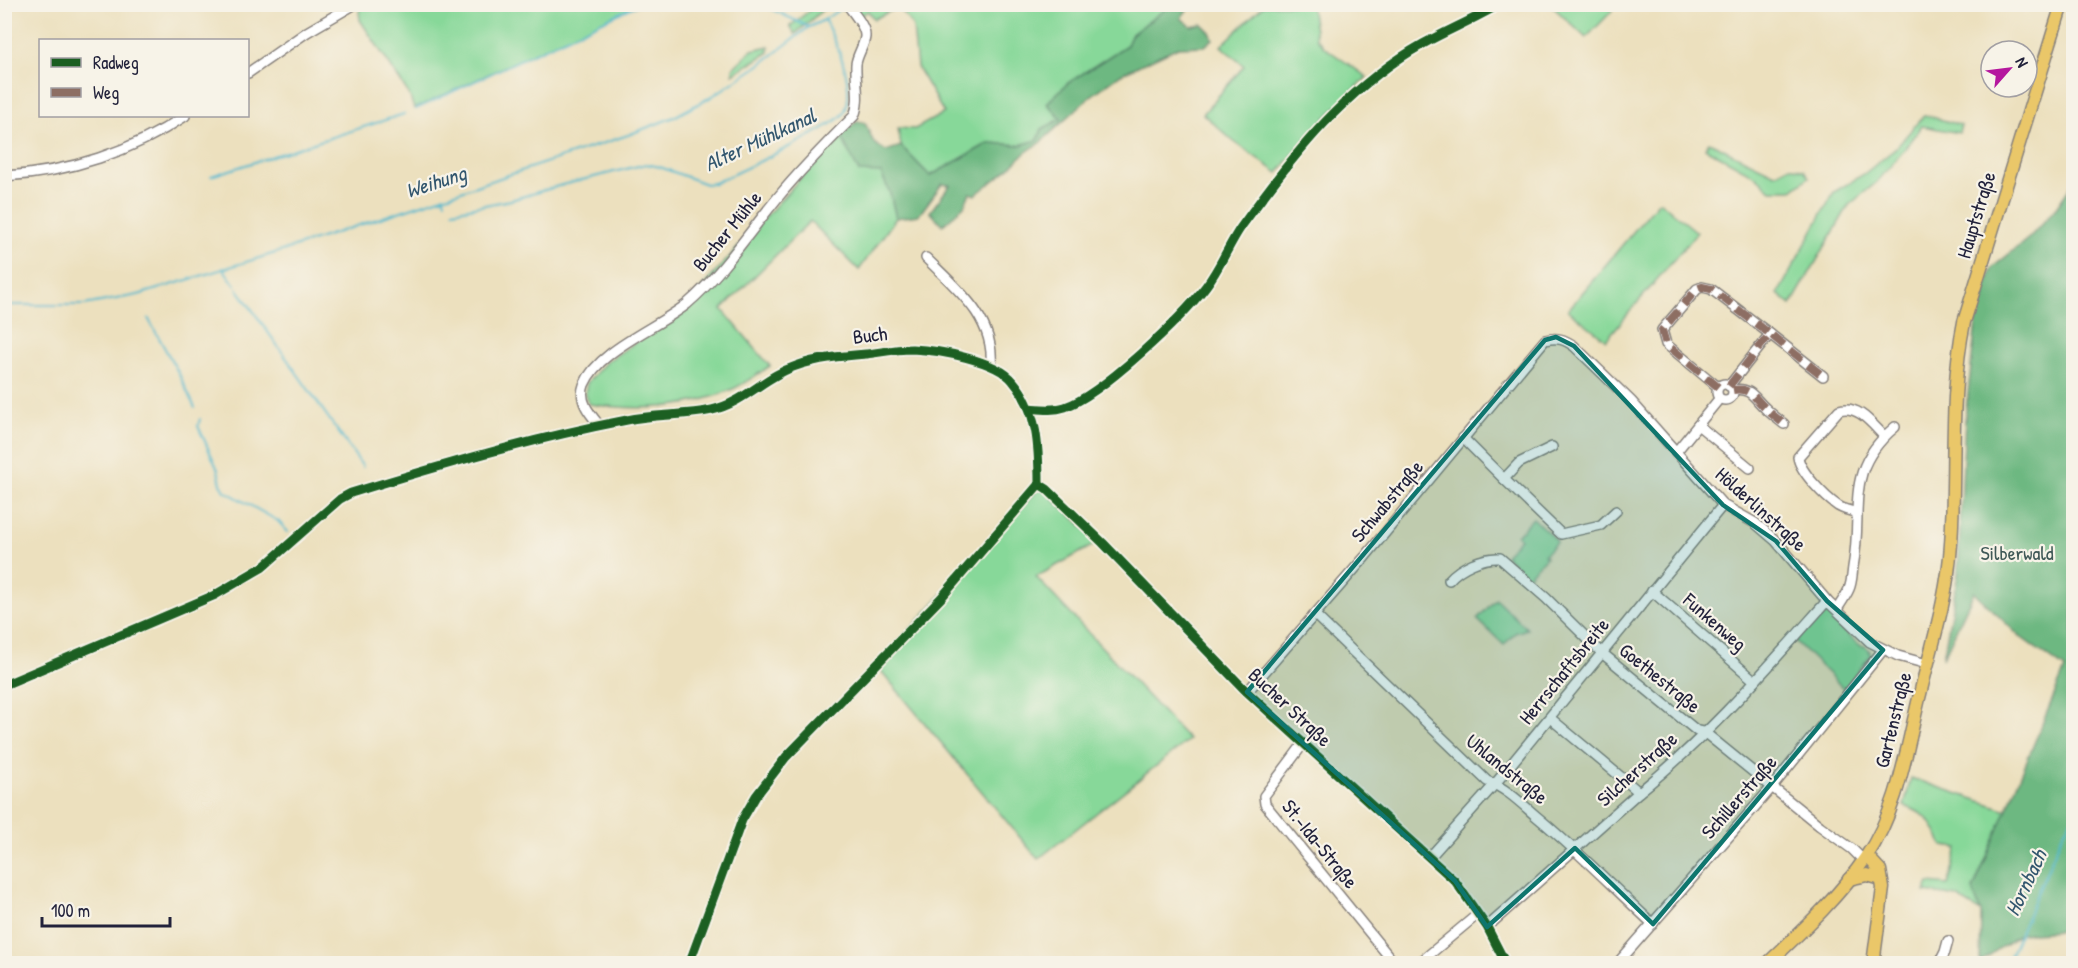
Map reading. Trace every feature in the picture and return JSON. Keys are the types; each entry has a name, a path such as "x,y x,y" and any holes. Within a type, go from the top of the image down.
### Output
{"main road":[{"name":"Hauptstraße","path":"1954,442 1957,362 1964,322 2062,4"},
{"name":"Gartenstraße","path":"1767,963 1805,927 1849,879 1866,858 1884,823 1896,789 1947,584 1951,544 1954,442"},
{"path":"1866,858 1880,870 1881,883 1873,963"},
{"path":"1849,879 1868,875 1881,883"}],"street":[{"path":"249,72 307,32 355,4"},
{"name":"Bucher Mühle","path":"600,426 585,406 582,396 583,387 597,365 686,305 709,283 798,173 854,116 858,106 855,83 857,60 865,37 862,27 849,7"},
{"path":"4,176 52,171 86,162 147,138 183,117"},
{"path":"926,258 976,310 987,331 992,356 991,365"},
{"path":"1718,387 1666,344 1663,338 1662,330 1696,289 1702,287 1711,289 1823,375"},
{"path":"1770,334 1731,388 1732,395 1729,400 1724,401 1716,395 1718,387 1722,384 1731,388 1741,389 1758,397 1762,406 1784,424"},
{"name":"Schwabstraße","path":"1247,692 1315,615 1545,340 1556,337"},
{"name":"Hölderlinstraße","path":"1556,337 1574,346 1631,401 1723,505 1755,523 1776,542 1827,601 1838,609 1870,642 1883,650 1927,664"},
{"name":"Buch","path":"600,426 628,419 693,414 726,406 795,366 832,358 914,349 976,360 991,365 1011,378 1029,408 1038,442 1039,484"},
{"path":"1676,452 1719,399"},
{"path":"1856,512 1847,510 1832,501 1803,471 1798,457 1839,410 1846,407 1857,411 1884,436"},
{"path":"1698,425 1750,468"},
{"path":"4,685 215,595 263,567 340,499 351,493 435,468 600,426"},
{"path":"1838,609 1850,588 1857,549 1856,512 1861,472 1868,457 1884,436 1895,427"},
{"path":"1463,438 1561,534 1601,525 1616,512"},
{"path":"1504,479 1519,463 1552,447"},
{"path":"689,963 742,820 767,780 786,757 941,598 1039,484"},
{"name":"Bucher Straße","path":"1039,484 1104,543 1247,692 1455,880 1487,927 1506,963"},
{"name":"Herrschaftsbreite","path":"1430,857 1550,718 1723,505"},
{"name":"Goethestraße","path":"1449,580 1457,571 1491,558 1500,558 1546,598 1602,653 1689,726 1704,732 1820,826 1866,858"},
{"name":"Funkenweg","path":"1652,591 1755,681"},
{"name":"Silcherstraße","path":"1487,927 1662,774 1755,681 1827,601"},
{"name":"Uhlandstraße","path":"1315,615 1487,781 1513,796 1575,848 1653,924"},
{"name":"Schillerstraße","path":"1617,963 1773,786 1883,650"},
{"path":"1550,718 1640,792"},
{"name":"St.-Ida-Straße","path":"1303,744 1264,796 1264,804 1395,963"},
{"path":"1418,963 1478,914"},
{"path":"1939,963 1945,952 1947,941"}],"highlighted area":[{"path":"1556,337 1574,346 1723,505 1776,541 1827,601 1883,650 1653,924 1575,848 1487,927 1455,881 1247,692 1545,340"}],"green space":[{"path":"364,4 637,5 414,109 409,94 360,20 359,11"},
{"path":"818,4 828,5 795,34 790,26"},
{"path":"851,5 1171,5 1132,34 1127,45 1068,83 1047,103 1061,119 1042,129 1038,140 1020,145 989,143 930,176 901,146 898,128 915,129 944,113 917,67 913,27 899,7 874,19 868,11 859,17"},
{"path":"1171,5 1187,5 1189,7 1181,18 1191,26 1202,24 1213,39 1205,46 1178,47 1121,74 1091,96 1005,172 975,195 970,193 964,206 943,225 930,212 950,185 942,184 919,215 896,218 890,193 881,173 859,172 840,134 858,121 865,123 874,143 886,151 901,146 930,176 989,143 1020,145 1038,140 1042,129 1061,119 1047,103 1068,83 1127,45 1132,34"},
{"path":"1264,5 1311,5 1316,38 1324,47 1367,77 1313,130 1278,173 1233,141 1203,114 1244,66 1221,46"},
{"path":"1551,5 1610,5 1613,10 1586,38"},
{"path":"769,46 769,52 733,74 733,68 752,50"},
{"path":"1924,115 1961,125 1959,133 1922,126 1877,182 1849,205 1791,305 1778,294 1834,192 1864,174 1895,149"},
{"path":"840,134 881,173 890,193 896,218 859,270 810,221 722,309 770,366 735,388 682,404 644,408 589,404 585,393 587,383 606,362 678,314"},
{"path":"1709,142 1775,174 1790,166 1804,170 1809,177 1792,190 1771,190 1754,175 1705,148"},
{"name":"Silberwald","path":"2073,183 2073,930 2020,934 1980,962 1981,913 1973,890 2065,669 2019,636 1974,592 1943,658 1958,574 1965,419 1976,323 1992,268 2030,237 2056,208"},
{"path":"1659,201 1697,232 1606,340 1568,310"},
{"path":"1038,489 1043,489 1099,542 1036,577 1189,740 1038,859 877,666"},
{"path":"1533,518 1557,541 1527,577 1505,555 1520,539 1517,535"},
{"path":"1496,599 1527,629 1515,633 1504,645 1477,619"},
{"path":"1829,611 1840,622 1840,628 1860,646 1865,646 1871,655 1844,689 1795,641 1822,612"},
{"path":"1911,778 2007,810 1973,889 1981,912 1957,897 1925,892 1929,883 1948,885 1958,848 1943,846 1929,820 1919,812 1904,806"}],"waterway":[{"path":"416,109 639,4"},
{"path":"761,4 809,27"},
{"name":"Weihung","path":"4,305 84,305 138,295 282,251 628,135 674,117 711,97 758,66 809,27 844,6"},
{"name":"Alter Mühlkanal","path":"453,211 511,200 646,164 706,184 714,183 784,150 824,128 844,113 847,103 847,79 835,41 825,21"},
{"path":"211,176 404,114"},
{"name":"Weihung","path":"443,196 445,202"},
{"path":"223,268 235,285"},
{"path":"237,288 363,467"},
{"path":"148,318 195,408"},
{"path":"200,419 198,426 225,491 278,521 288,532"},
{"name":"Hornbach","path":"2005,964 2063,833 2074,816"}],"marked path":[{"path":"1718,387 1666,344 1662,330 1697,289 1702,287 1711,289 1770,334"},
{"path":"1729,386 1770,334 1823,376"},
{"path":"1733,390 1748,392 1784,424"}],"cycle path":[{"path":"1029,408 1056,409 1080,400 1099,388 1140,354 1195,300 1216,272 1236,234 1262,198 1296,154 1333,114 1364,85 1399,59 1500,4"},
{"path":"4,685 215,595 263,567 340,499 351,493 454,462 557,435 638,418 724,407 785,370 822,359 912,349 951,354 994,367 1013,381 1028,404 1037,444 1039,484"},
{"path":"1039,484 1103,543 1247,692 1455,881 1487,927 1506,964"},
{"path":"689,964 742,820 756,796 786,757 941,598 1039,484"}]}
